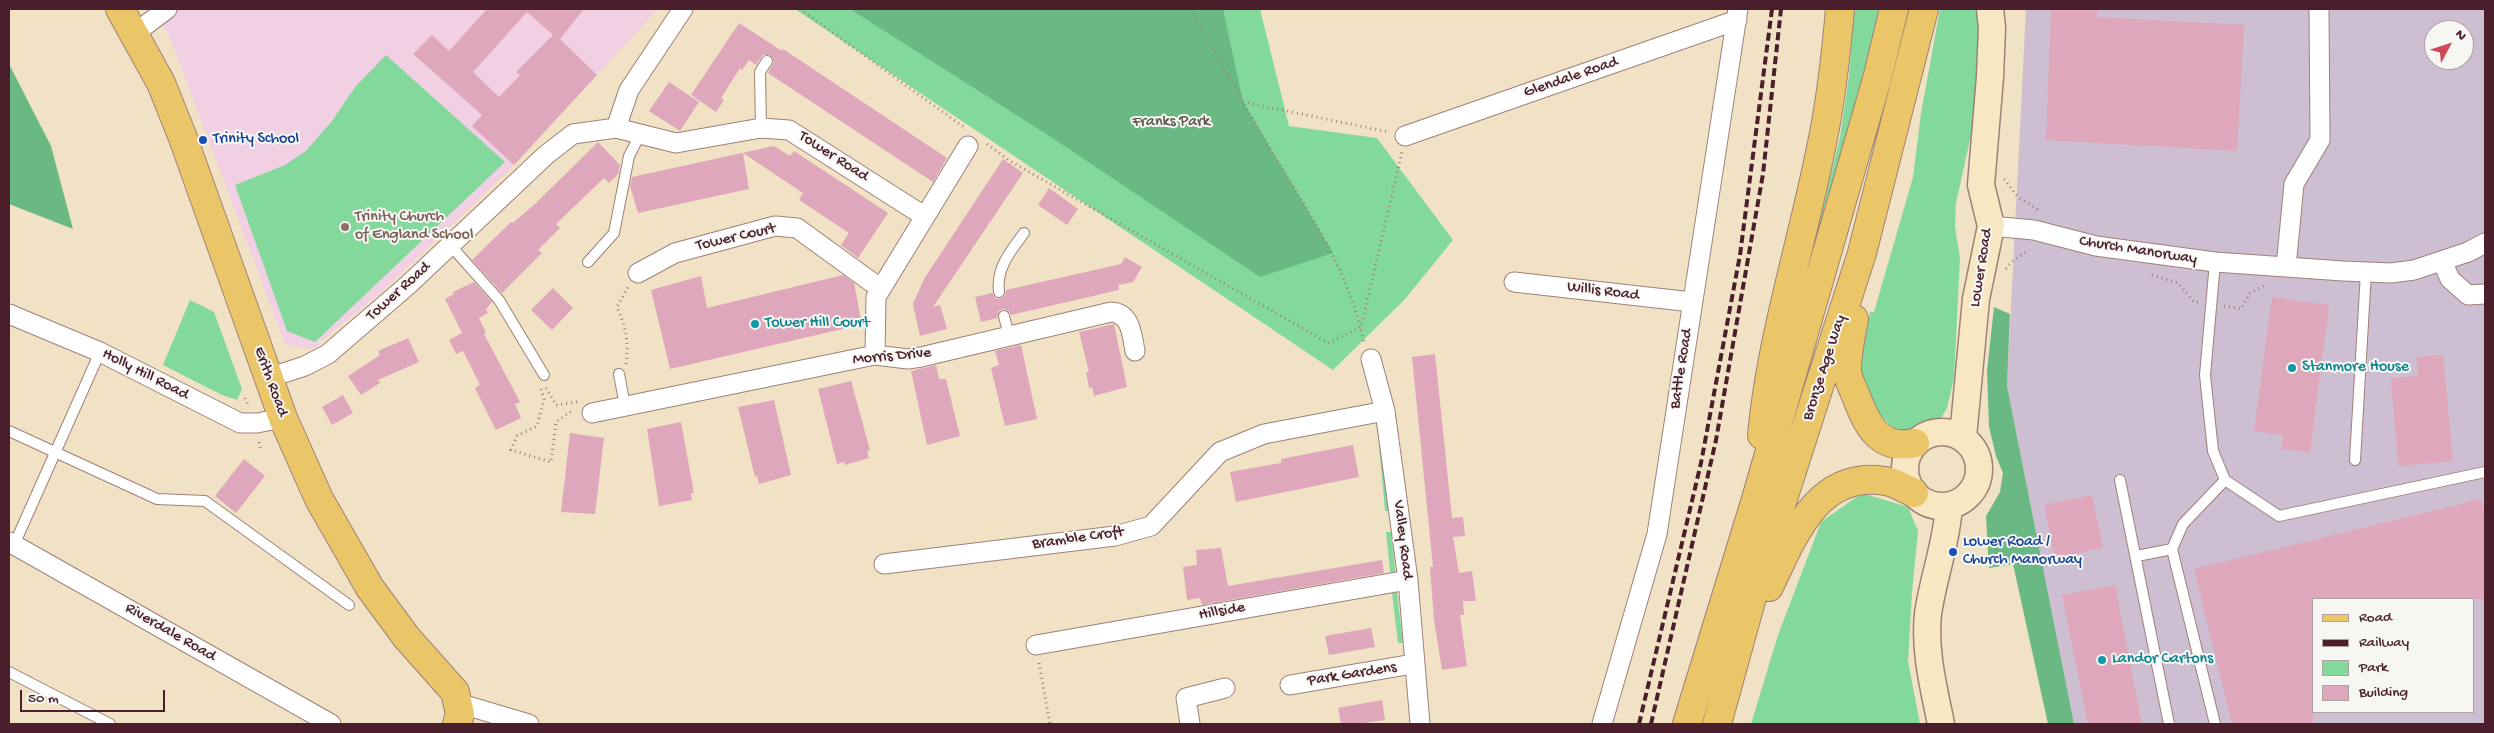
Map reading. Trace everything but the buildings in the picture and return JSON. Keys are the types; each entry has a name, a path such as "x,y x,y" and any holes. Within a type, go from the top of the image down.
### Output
{"main road":[{"name":"Erith Road","path":"120,9 161,83 183,138 283,418 319,499 370,588 406,638 454,692 457,714"},
{"path":"1756,499 1766,388 1822,148 1835,66 1840,9"},
{"name":"Bronze Age Way","path":"1687,724 1756,499 1874,89 1894,9"},
{"name":"Bronze Age Way","path":"1717,724 1755,586 1862,253 1924,9"},
{"name":"Lower Road","path":"1963,438 1976,299 1991,226 1981,184 1990,77 1992,28 1990,9"},
{"path":"1862,253 1847,372 1873,431 1886,442 1901,446 1915,443"},
{"path":"1736,658 1798,527 1821,498 1844,484 1868,479 1888,481 1914,493 1925,502 1949,506 1962,501 1972,493 1978,482 1980,463 1976,450 1963,438 1947,431 1938,431 1925,435 1915,443 1907,456 1905,469 1907,482 1914,493"},
{"path":"1941,724 1929,661 1928,616 1938,563 1948,525 1949,506"}],"street":[{"path":"135,34 168,9"},
{"path":"616,128 629,90 683,9"},
{"path":"2286,267 2294,184 2320,140 2319,9"},
{"name":"Glendale Road","path":"1406,136 1738,14"},
{"name":"Battle Road","path":"1602,724 1657,534 1738,14"},
{"name":"Tower Road","path":"268,378 305,366 328,354 451,246 546,156 573,134 616,128 676,143 773,127 796,133 924,216"},
{"path":"875,355 876,297 924,216 975,140"},
{"name":"Tower Court","path":"638,273 675,253 775,226 796,228 881,289"},
{"name":"Church Manorway","path":"1991,226 2034,230 2096,246 2214,262 2366,272 2414,270 2442,262 2485,244"},
{"path":"2442,262 2450,279 2468,295 2485,294"},
{"name":"Willis Road","path":"1514,282 1692,302"},
{"name":"Morris Drive","path":"592,413 875,355 908,359 1111,312 1118,312 1129,324 1135,351"},
{"name":"Holly Hill Road","path":"9,314 100,352 240,423 257,423 283,418"},
{"name":"Valley Road","path":"1368,355 1385,411 1408,580 1413,664 1420,724"},
{"name":"Bramble Croft","path":"884,564 1116,536 1151,526 1220,452 1264,434 1385,411"},
{"name":"Riverdale Road","path":"11,544 331,724"},
{"name":"Hillside","path":"1036,645 1408,580"},
{"name":"Park Gardens","path":"1290,685 1413,664"},
{"path":"1190,724 1186,698 1225,688"},
{"path":"457,714 529,724"}],"lane":[{"path":"761,128 760,72 767,60"},
{"path":"588,262 614,233 629,156 640,133"},
{"path":"999,292 997,278 1003,261 1024,233"},
{"path":"451,246 499,300 544,375"},
{"path":"2214,262 2205,375 2213,451 2225,480 2279,516 2485,472"},
{"path":"2355,460 2366,272"},
{"path":"1004,316 1009,336"},
{"path":"11,544 56,452 100,352"},
{"path":"622,370 625,406"},
{"path":"9,431 157,499 204,501 349,605"},
{"path":"2120,480 2137,556 2169,724"},
{"path":"2215,724 2172,549 2183,524 2225,480"},
{"path":"2137,556 2172,549"},
{"path":"9,672 110,724"}],"path":[{"path":"800,9 975,140 1328,343 1361,327"},
{"path":"1190,9 1333,253 1361,327 1368,355"},
{"path":"1243,102 1406,136 1361,327"},
{"path":"2001,276 2010,262 2029,250"},
{"path":"622,370 628,343 625,324 617,307 624,292 638,273"},
{"path":"2184,288 2194,302"},
{"path":"2241,308 2250,293"},
{"path":"544,375 544,386 556,405 578,402 581,405 556,422 550,462 511,450 516,436 537,426 544,399 539,381 544,375"},
{"path":"245,398 248,405"},
{"path":"258,439 261,451"},
{"path":"1036,645 1050,724"}],"shaded area":[{"name":"Trinity Church of England School","path":"151,9 658,9 510,169 388,286 312,349 285,344 169,35"},
{"path":"2026,9 2485,9 2485,724 2074,724 2007,386"}],"green space":[{"name":"Franks Park","path":"795,9 1260,9 1289,126 1377,138 1453,240 1405,299 1333,370"},
{"path":"850,9 1223,9 1243,102 1333,253 1260,277 1054,139"},
{"path":"1854,9 1883,9 1799,308 1840,137 1849,76"},
{"path":"1940,9 1977,9 1979,17 1979,59 1971,135 1956,203 1955,227 1960,258 1954,378 1947,408 1937,425 1926,431 1912,434 1901,433 1890,425 1878,412 1859,373 1870,312 1874,312 1913,177 1921,113"},
{"path":"386,55 505,162 315,342 287,331 235,185 285,165 306,151 332,121 355,87"},
{"path":"9,64 51,146 73,229 9,204"},
{"path":"190,300 214,312 242,389 237,400 222,395 163,365"},
{"path":"1994,307 2010,314 2007,386 2074,724 2048,724 2013,564 1989,568 1986,516 2000,492 2003,473 1996,456 1989,427 1987,371"},
{"path":"1379,444 1383,445 1390,511 1385,511"},
{"path":"1862,493 1908,507 1918,531 1908,661 1920,724 1751,724 1778,635 1821,522"},
{"path":"1386,532 1391,532 1396,578 1391,579"},
{"path":"1397,592 1403,643 1398,643 1392,593"}],"railway":[{"path":"1639,724 1701,463 1740,255 1772,9"},
{"path":"1651,724 1716,440 1763,174 1781,9"}],"place":[{"name":"Trinity School","path":"203,140"},
{"name":"Trinity Church of England School","path":"345,227"},
{"name":"Tower Hill Court","path":"755,324"},
{"name":"Stanmore House","path":"2292,368"},
{"name":"Lower Road / Church Manorway","path":"1953,552"},
{"name":"Landor Cartons","path":"2102,660"}]}
